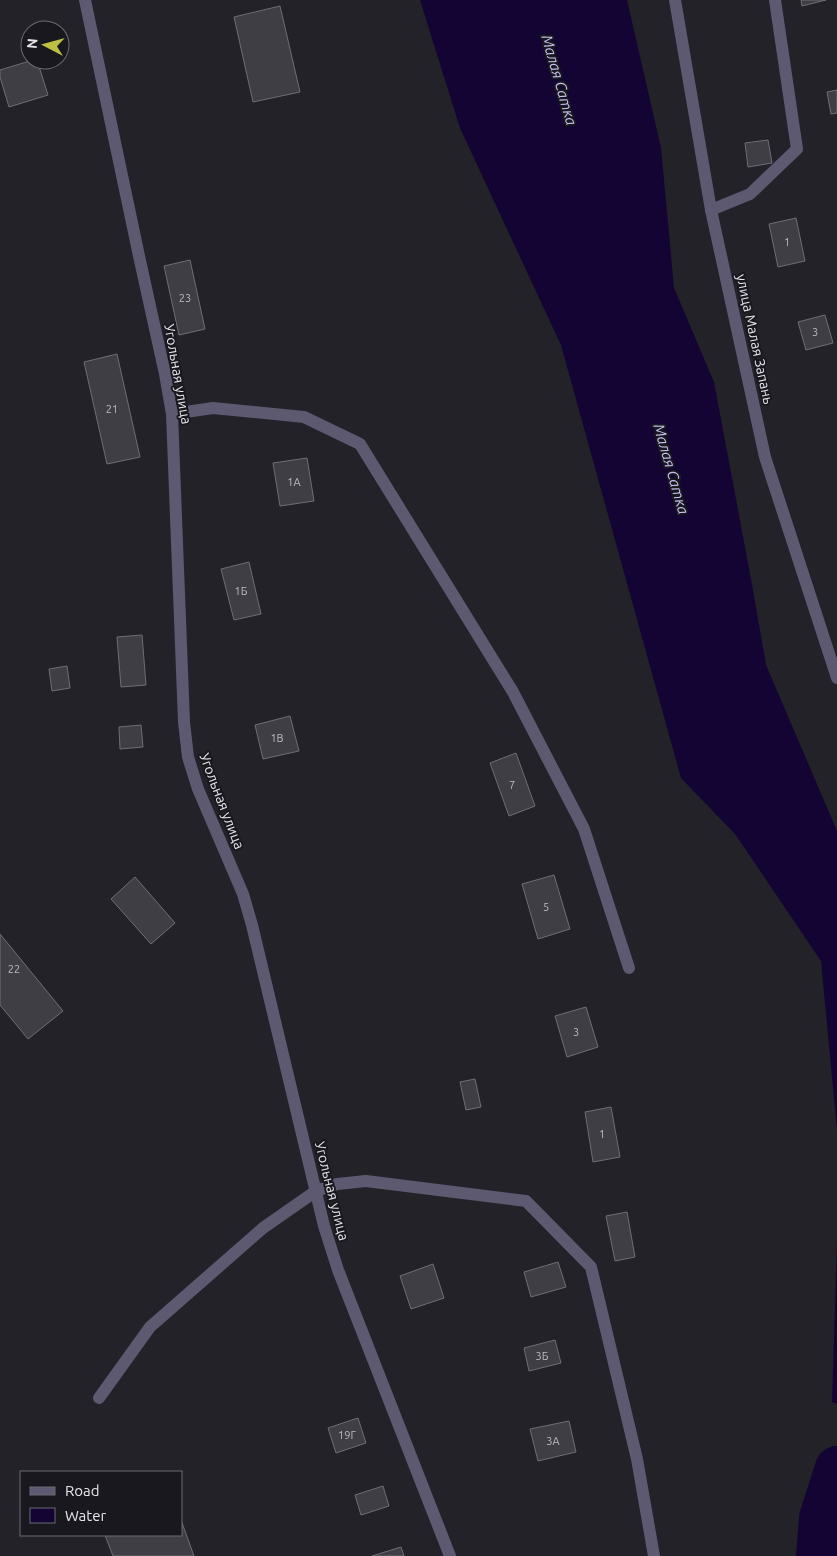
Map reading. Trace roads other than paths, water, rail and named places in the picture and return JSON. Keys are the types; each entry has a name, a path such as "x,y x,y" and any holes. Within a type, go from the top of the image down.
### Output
{"street":[{"name":"Угольная улица","path":"85,0 166,374 172,414 184,722 188,757 211,821 243,894 324,1226 338,1270 450,1556"},
{"name":"улица Малая Запань","path":"675,0 712,210 765,457 837,678"},
{"path":"712,210 750,194 796,149 775,0"},
{"path":"172,414 213,408 304,416 360,444 513,692 584,829 628,968"},
{"path":"99,1398 150,1327 262,1228 316,1191 337,1184 366,1180 526,1201 591,1268 637,1459 654,1556"}],"water":[{"path":"420,0 627,0 661,148 674,288 714,382 766,665 837,831 837,1130 821,961 735,834 681,778 561,345 460,128"},
{"path":"837,1243 837,1404 832,1402"}],"waterway":[{"name":"Малая Сатка","path":"818,1556 821,1518 837,1468"}]}
